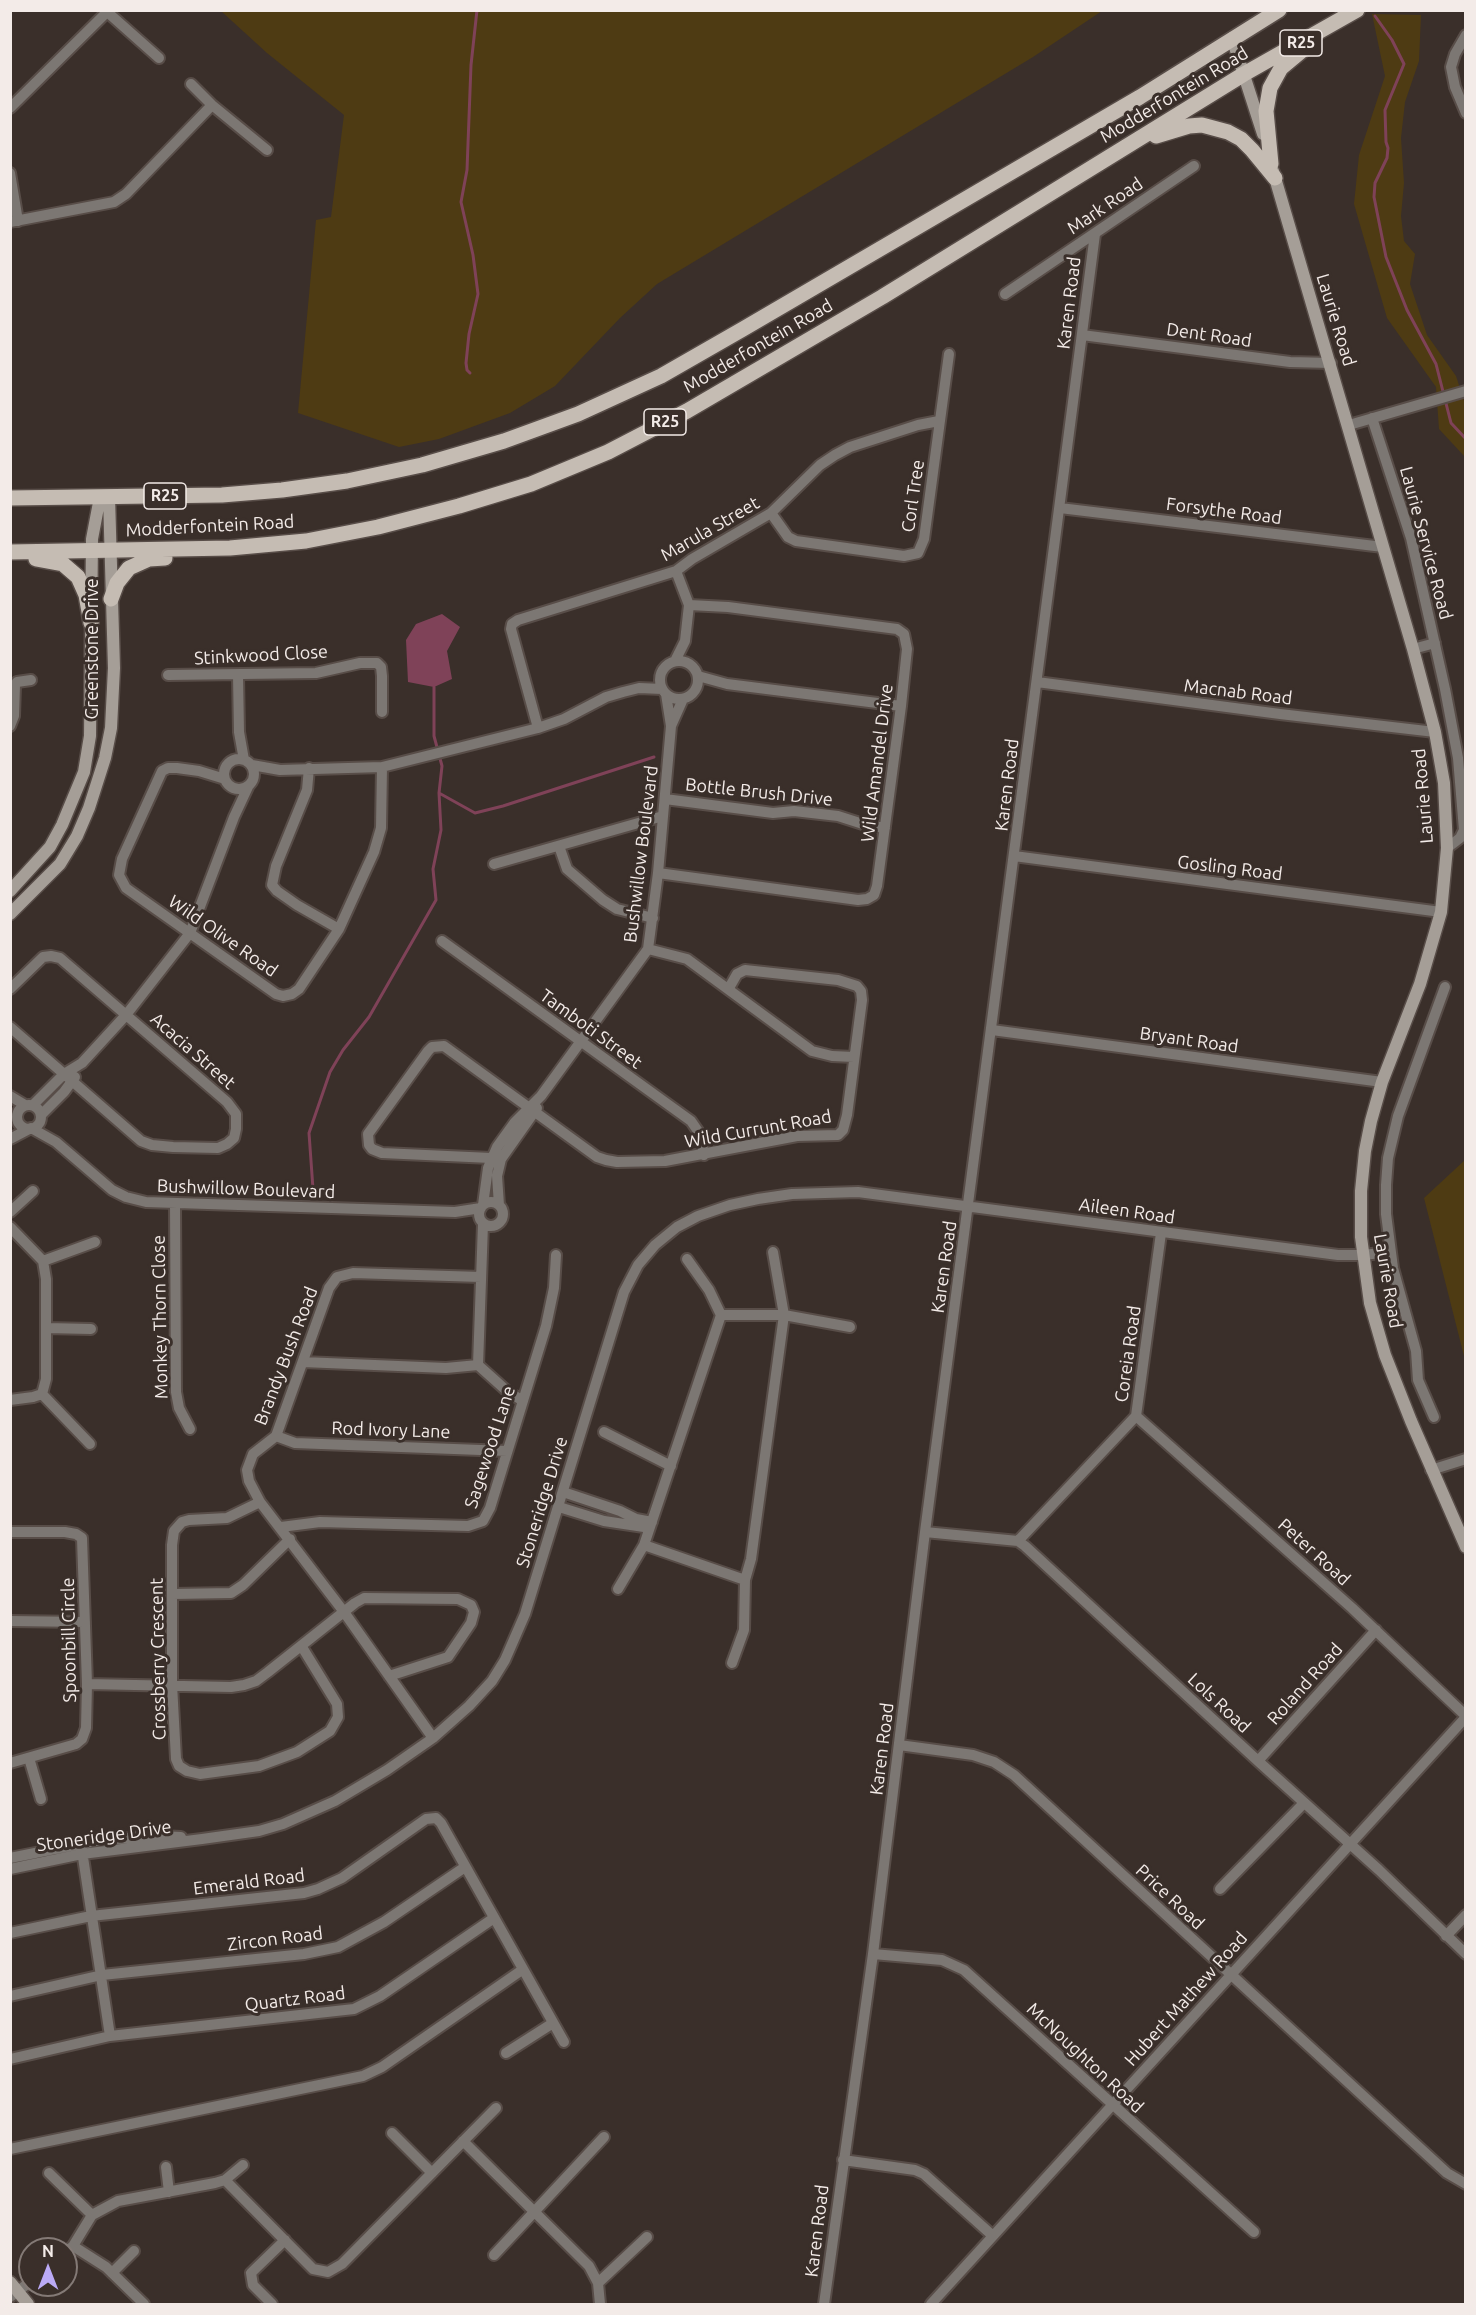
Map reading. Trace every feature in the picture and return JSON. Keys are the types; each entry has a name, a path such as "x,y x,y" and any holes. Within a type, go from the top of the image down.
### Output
{"main road":[{"name":"Modderfontein Road","path":"10,498 222,495 347,481 422,465 504,441 578,414 661,376 743,329 1140,97 1279,10"},
{"name":"Modderfontein Road","path":"10,552 230,548 306,541 378,527 531,484 608,452 687,411 882,297 1244,74 1357,10"},
{"path":"1273,171 1266,111 1274,76 1288,62 1341,21"},
{"name":"Laurie Road","path":"1232,39 1255,103 1413,649 1435,732 1444,783 1447,848 1441,912 1420,984 1382,1082 1365,1151 1360,1216 1365,1275 1377,1331 1396,1385 1431,1470 1466,1547"},
{"path":"1126,147 1183,127 1202,125 1228,132 1241,139 1273,171"},
{"name":"Greenstone Drive","path":"10,891 50,847 63,825 84,772 90,736 91,550 93,527 104,497"},
{"name":"Greenstone Drive","path":"10,914 60,864 77,836 99,781 111,728 114,668 109,551 104,497"},
{"path":"111,599 123,575 137,563 149,559 209,553 230,548"},
{"path":"10,557 51,561 63,564 72,570 82,584 91,623"},
{"path":"13,2290 28,2304"}],"street":[{"path":"10,108 106,11 159,58"},
{"path":"1466,35 1455,54 1451,67 1455,87 1466,113"},
{"path":"190,84 267,150"},
{"path":"10,173 14,221 114,202 126,194 212,105"},
{"name":"Mark Road","path":"1005,294 1194,166"},
{"name":"Karen Road","path":"824,2304 873,1954 925,1532 1095,234"},
{"name":"Dent Road","path":"1082,335 1290,362 1331,363"},
{"name":"Corl Tree","path":"771,513 788,537 796,541 904,556 918,553 924,539 949,354"},
{"path":"1349,425 1466,391"},
{"name":"Laurie Service Road","path":"1372,418 1411,538 1458,758 1464,830 1461,838 1447,848"},
{"name":"Marula Street","path":"538,728 512,633 512,624 527,616 676,571 692,559 771,513 820,465 835,454 918,425 939,421"},
{"name":"Forsythe Road","path":"1060,508 1383,547"},
{"path":"675,661 685,641 689,606 676,571"},
{"name":"Wild Amandel Drive","path":"658,873 858,900 867,899 873,895 877,886 908,649 904,634 897,629 709,605 689,606"},
{"path":"639,688 664,692 671,697 683,699 693,693 698,676 685,641"},
{"path":"1413,649 1435,643"},
{"path":"228,764 234,760 280,770 382,767 538,728 564,719 606,697 639,688 669,663 681,661 692,665"},
{"name":"Stinkwood Close","path":"168,675 316,673 360,663 377,663 381,668 382,676 382,712"},
{"path":"661,672 660,684 664,692"},
{"path":"10,1139 37,1126 41,1116 69,1078 126,1015 190,933 234,817 251,783 248,762 239,732 238,675"},
{"path":"698,676 727,684 901,706"},
{"path":"10,726 14,716 15,686 17,682 31,680"},
{"name":"Macnab Road","path":"1037,682 1435,732"},
{"path":"696,687 727,684"},
{"name":"Bushwillow Boulevard","path":"30,1129 56,1142 112,1190 126,1197 147,1202 482,1214 496,1159 648,949 658,873 671,726 664,692"},
{"name":"Bushwillow Boulevard","path":"671,726 683,699"},
{"path":"239,732 225,779 235,789 239,790 280,770"},
{"name":"Wild Olive Road","path":"199,771 228,764"},
{"name":"Wild Olive Road","path":"225,779 199,771 177,768 162,771 119,867 119,875 126,888 276,994 283,996 299,989 339,929 379,838 382,767"},
{"path":"309,768 307,790 276,866 272,885 297,905 339,929"},
{"path":"234,817 235,789"},
{"name":"Bottle Brush Drive","path":"665,799 772,813 794,811 838,816 885,828"},
{"path":"494,864 663,816"},
{"path":"559,846 567,869 603,900 617,909 653,918"},
{"name":"Gosling Road","path":"1014,856 1441,912"},
{"name":"Tamboti Street","path":"442,941 691,1121 700,1134 704,1155"},
{"path":"648,949 687,959 812,1051 832,1056 854,1057 862,1000 861,991 857,986 838,980 745,970 737,974 729,988"},
{"name":"Acacia Street","path":"10,988 43,957 60,958 232,1108 236,1114 234,1138 218,1148 152,1145 141,1141 10,1027"},
{"path":"1434,1417 1418,1380 1416,1351 1403,1310 1390,1252 1386,1185 1393,1133 1445,987"},
{"name":"Bryant Road","path":"992,1030 1382,1082"},
{"name":"Wild Currunt Road","path":"496,1159 382,1153 369,1145 368,1134 428,1051 438,1046 450,1048 597,1157 617,1162 665,1161 797,1136 838,1135 845,1124 854,1057"},
{"path":"30,1129 14,1123 19,1109 29,1105 69,1078"},
{"path":"10,1096 29,1105 41,1116"},
{"name":"Bushwillow Boulevard","path":"41,1116 56,1142"},
{"path":"484,1243 489,1232 503,1216 499,1205 496,1159"},
{"path":"10,1212 33,1191"},
{"name":"Stoneridge Drive","path":"10,1869 81,1849 100,1840 148,1836 202,1839 259,1831 305,1816 369,1780 433,1738 484,1690 511,1650 525,1614 559,1507 624,1292 638,1265 655,1245 677,1227 698,1216 739,1203 792,1194 824,1192 887,1195"},
{"name":"Aileen Road","path":"887,1195 1338,1256 1363,1256 1390,1252"},
{"path":"478,1365 484,1243 482,1214 489,1202 499,1205"},
{"name":"Monkey Thorn Close","path":"175,1203 176,1392 179,1408 190,1429"},
{"path":"482,1214 495,1226"},
{"path":"10,1227 43,1261 46,1279 46,1379 42,1394"},
{"name":"Coreia Road","path":"1018,1541 1136,1416 1161,1233"},
{"path":"43,1261 95,1242"},
{"path":"732,1663 744,1630 745,1580 751,1559 784,1315 773,1252"},
{"name":"Sagewood Lane","path":"280,1527 320,1522 476,1525 483,1521 488,1513 546,1326 555,1288 556,1256"},
{"path":"618,1589 644,1545 721,1315 710,1290 687,1259"},
{"name":"Brandy Bush Road","path":"433,1738 344,1612 260,1502 249,1481 247,1464 256,1450 276,1436 332,1281 343,1274 481,1276"},
{"path":"721,1315 784,1315 850,1327"},
{"path":"46,1328 91,1329"},
{"path":"303,1362 446,1368 478,1365 507,1391 523,1401"},
{"path":"10,1400 42,1394"},
{"path":"42,1394 90,1444"},
{"name":"Peter Road","path":"1136,1416 1376,1630 1466,1716"},
{"path":"604,1432 671,1466"},
{"name":"Rod Ivory Lane","path":"276,1436 295,1443 507,1451"},
{"path":"1431,1470 1466,1459"},
{"path":"563,1492 620,1510 651,1525"},
{"name":"Crossberry Crescent","path":"260,1502 233,1516 221,1519 189,1520 178,1526 172,1538 172,1684 176,1759 183,1769 200,1774 273,1762 297,1752 325,1735 338,1717 334,1699 302,1647"},
{"path":"559,1507 604,1521 651,1525"},
{"name":"Spoonbill Circle","path":"10,1532 65,1532 82,1538 87,1684 86,1728 82,1739 76,1744 10,1763"},
{"path":"925,1532 1018,1541"},
{"path":"173,1594 231,1593 243,1585 290,1539"},
{"name":"Lols Road","path":"1018,1541 1379,1870 1466,1954"},
{"path":"644,1545 745,1580"},
{"path":"87,1684 231,1687 244,1685 256,1681 355,1603 368,1597 458,1599 471,1605 474,1612 473,1619 451,1654 444,1659 389,1676"},
{"path":"10,1621 85,1622"},
{"name":"Roland Road","path":"1258,1761 1376,1630"},
{"path":"396,1685 405,1672"},
{"name":"Hubert Mathew Road","path":"931,2304 1466,1716"},
{"name":"Price Road","path":"899,1745 973,1755 1002,1767 1447,2173 1466,2184"},
{"path":"29,1758 41,1799"},
{"path":"1220,1889 1304,1803"},
{"name":"Emerald Road","path":"10,1933 91,1916 304,1893 342,1878 426,1819 433,1817 439,1819 465,1867"},
{"path":"81,1849 110,2036"},
{"name":"Stoneridge Drive","path":"10,1858 81,1849"},
{"path":"465,1867 564,2042"},
{"name":"Zircon Road","path":"10,1996 102,1975 304,1954 338,1947 384,1922 465,1867"},
{"path":"1446,1936 1466,1915"},
{"name":"Quartz Road","path":"10,2059 110,2036 354,2009 380,1996 494,1918"},
{"name":"McNoughton Road","path":"873,1954 942,1960 964,1970 1254,2232"},
{"path":"10,2149 363,2076 382,2067 522,1970"},
{"path":"506,2053 552,2023"},
{"path":"225,2180 313,2269 328,2272 336,2269 496,2108"},
{"path":"392,2133 432,2173"},
{"path":"494,2255 604,2137"},
{"path":"463,2141 589,2266 598,2283 600,2304"},
{"path":"843,2160 915,2170 924,2174 993,2236"},
{"path":"78,2237 92,2215 118,2201 225,2180 243,2164"},
{"path":"166,2167 169,2192"},
{"path":"49,2173 92,2215"},
{"path":"598,2283 647,2236"},
{"path":"272,2304 253,2285 251,2273 285,2240"},
{"path":"112,2273 134,2251"},
{"path":"78,2254 112,2273 144,2304"}],"shaded area":[{"path":"221,11 1102,11 1033,57 657,284 620,318 555,386 510,413 439,439 399,447 298,413 316,220 331,217 344,115 267,53"},
{"path":"1372,14 1421,15 1419,61 1405,102 1401,138 1404,183 1401,216 1404,241 1415,254 1410,284 1427,335 1456,376 1465,404 1465,457 1439,429 1436,387 1387,318 1354,204 1359,155 1385,76"},
{"path":"442,614 460,627 447,651 452,679 434,687 408,682 406,640 416,624"},
{"path":"1465,1160 1465,1360 1424,1198"}],"waterway":[{"path":"470,373 466,363 469,334 478,294 473,255 461,202 467,170 471,65 477,10"},
{"path":"1375,16 1392,40 1404,64 1385,110 1387,158 1375,183 1374,197 1386,257 1407,310 1436,364 1451,423 1466,439"},
{"path":"313,1189 309,1133 330,1072 343,1050 369,1017 436,900 433,869 441,830 439,793 442,766 434,736 434,687"},
{"path":"439,793 475,813 654,757"}]}
